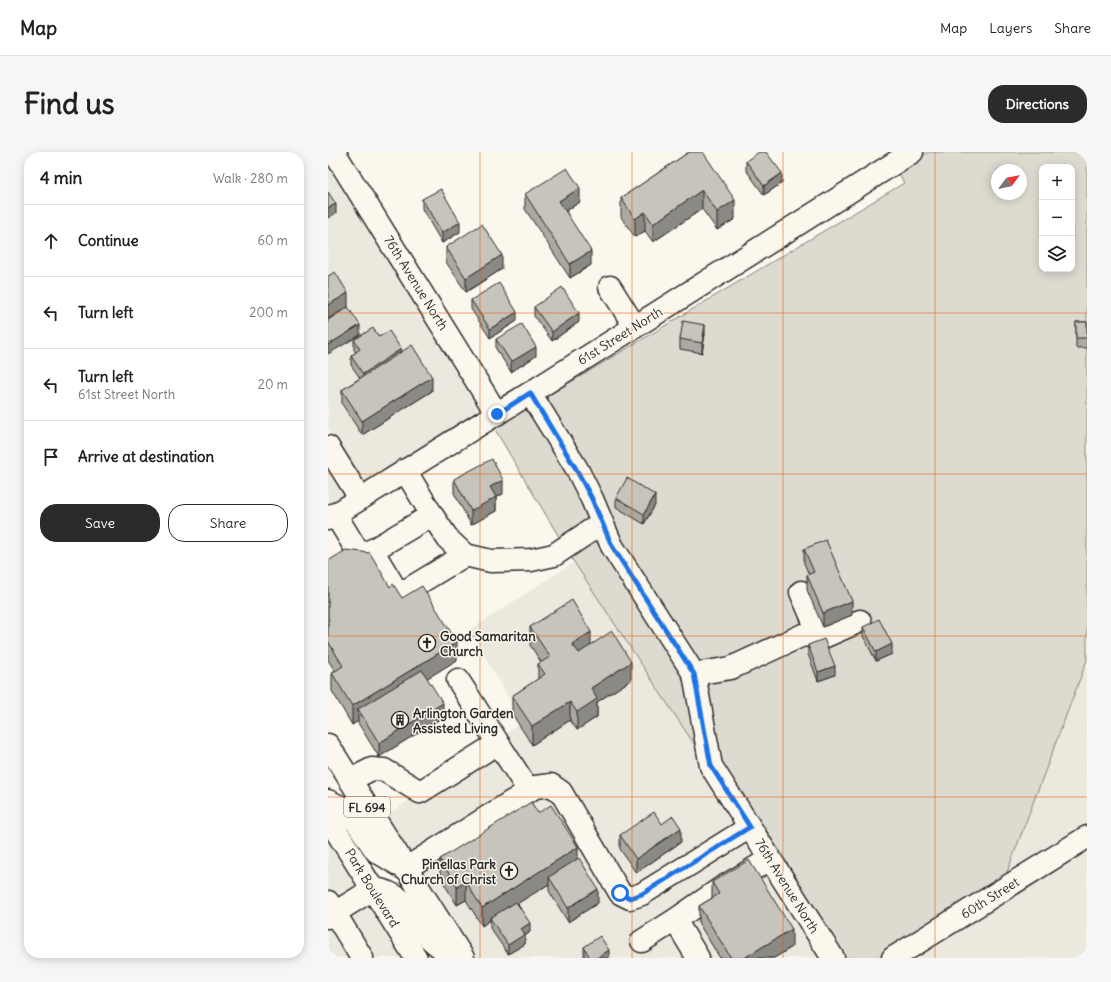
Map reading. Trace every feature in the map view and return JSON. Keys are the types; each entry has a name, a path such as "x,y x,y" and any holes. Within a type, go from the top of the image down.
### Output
{"street":[{"name":"76th Avenue North","path":"334,152 497,414"},
{"name":"61st Street North","path":"332,516 635,327 883,160 912,152"},
{"path":"610,287 635,327"},
{"path":"530,393 576,469 592,499 612,546 694,674 731,668 803,635 821,638 860,621"},
{"path":"328,447 360,498"},
{"path":"405,470 448,539 465,555 491,561 531,560 554,555 602,523"},
{"path":"332,516 361,557 432,514"},
{"path":"372,550 399,595 465,555"},
{"path":"801,592 821,638"},
{"name":"76th Avenue North","path":"694,674 711,766 833,958"},
{"path":"458,680 498,742 532,789"},
{"path":"350,780 372,769 384,770 420,792 498,742"},
{"name":"FL 694","path":"328,745 405,869 463,958"},
{"path":"328,801 341,807 350,814 376,851 405,869 532,789 551,785 561,792 620,893 630,898 642,894 752,831"},
{"name":"Park Boulevard","path":"328,818 416,958"},
{"name":"60th Street","path":"894,958 1087,837"},
{"path":"642,941 720,889 770,859"},
{"path":"362,958 330,911 373,889 384,891 401,899 426,934 451,955 458,958"},
{"path":"675,920 698,958"}],"shaded area":[{"path":"928,152 1087,152 1087,660 1004,880 877,958 844,958 720,762 702,669 620,541 544,398 904,183 898,171"},
{"path":"328,161 484,411 364,486 328,429"},
{"path":"528,408 568,474 685,678 698,750 574,562 494,428"},
{"path":"328,466 347,496 328,508"},
{"path":"574,562 698,750 821,958 477,958 473,955 420,870 547,789 538,775 411,855 386,816 522,722 470,630"},
{"path":"1087,660 1087,828 1004,880"},
{"path":"328,836 360,887 328,907"},
{"path":"1087,848 1087,958 910,958"},
{"path":"369,902 405,958 328,958 328,928"}],"building":[{"path":"689,152 703,152 735,200 717,212 702,190 653,224 645,212 635,219 621,198"},
{"path":"759,152 766,152 782,173 764,186 746,161"},
{"path":"567,168 580,188 559,201 591,251 570,264 525,194"},
{"path":"441,189 460,222 442,233 422,199"},
{"path":"328,192 336,204 328,208"},
{"path":"482,224 502,255 466,278 446,247"},
{"path":"335,272 348,293 328,305 328,276"},
{"path":"499,283 517,312 490,329 471,300"},
{"path":"562,287 579,313 552,332 534,307"},
{"path":"348,307 360,325 328,345 328,320"},
{"path":"683,321 705,325 702,343 680,339"},
{"path":"1076,322 1087,322 1087,338 1076,338"},
{"path":"522,324 536,347 511,362 496,339"},
{"path":"373,328 379,337 389,331 401,349 363,374 351,356 360,349 354,340"},
{"path":"412,345 432,377 362,421 342,390"},
{"path":"492,459 503,480 490,487 496,497 471,511 454,479"},
{"path":"627,478 655,495 644,514 616,498"},
{"path":"826,540 852,601 823,613 807,575 814,572 804,549"},
{"name":"Good Samaritan Church","path":"346,550 370,553 390,587 393,584 402,598 422,586 457,642 352,706 332,673 343,666 328,641 328,561"},
{"path":"572,600 591,632 572,644 579,653 612,631 631,662 591,688 597,699 577,712 570,702 532,726 512,696 545,674 538,664 550,657 530,627"},
{"path":"879,619 892,644 876,652 863,627"},
{"path":"824,639 835,666 818,672 808,645"},
{"name":"Arlington Garden Assisted Living","path":"422,670 443,703 379,743 358,709"},
{"name":"Pinellas Park Church of Christ","path":"531,802 538,813 551,805 578,847 482,908 466,882 457,887 440,859"},
{"path":"654,812 662,824 673,816 681,828 636,859 620,835"},
{"path":"579,858 598,889 568,908 549,877"},
{"path":"749,860 792,929 744,958 731,958 699,906 719,894 712,882"},
{"path":"516,902 530,923 521,929 525,934 508,945 490,918"},
{"path":"600,936 609,950 597,958 590,958 584,947"}],"place":[{"name":"Good Samaritan Church","path":"427,643"},
{"name":"Arlington Garden Assisted Living","path":"400,720"},
{"name":"Pinellas Park Church of Christ","path":"509,871"}],"route":[{"path":"497,414 530,393 576,469 592,499 612,546 694,674 711,766 750,827 642,894 630,898 620,893"}]}
